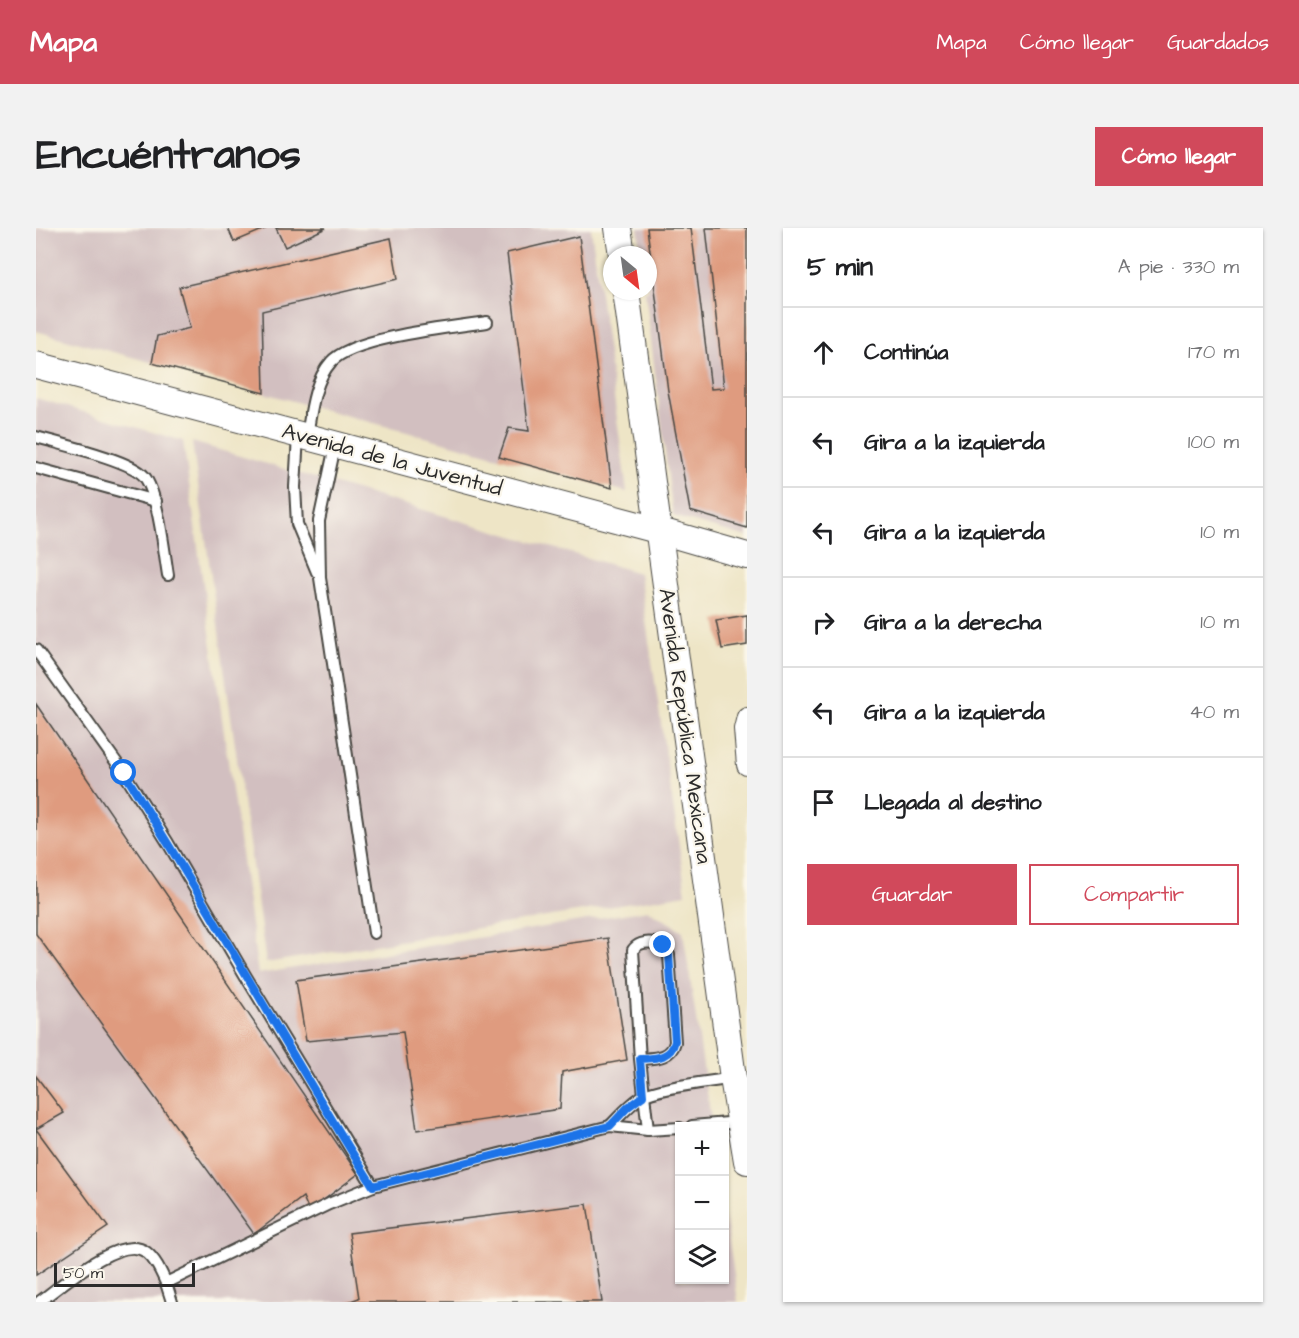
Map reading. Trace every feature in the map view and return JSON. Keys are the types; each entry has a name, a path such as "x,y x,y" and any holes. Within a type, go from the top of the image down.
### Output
{"street":[{"path":"618,228 621,246"},
{"name":"Avenida República Mexicana","path":"627,300 733,1078 747,1160"},
{"name":"Avenida de la Juventud","path":"36,367 657,530 747,556"},
{"path":"747,717 744,729 747,765"}],"lane":[{"path":"320,578 297,524 295,487 302,436 321,378 331,361 344,351 362,344 487,322"},
{"path":"36,437 129,466 143,475 156,501 168,575"},
{"path":"335,446 319,521 320,578 374,933"},
{"path":"36,468 156,501"},
{"path":"36,650 124,773 168,843 310,1085 373,1186"},
{"path":"640,1059 667,1054 674,1047 675,1041 669,955 665,947 659,943 642,944 633,950 640,1059 643,1096 648,1130"},
{"path":"610,1126 628,1107 643,1096 678,1087 733,1078"},
{"path":"729,1123 740,1122"},
{"path":"166,1283 328,1204 373,1186 610,1126 648,1130 675,1128"},
{"path":"39,1302 107,1254 123,1248 136,1247 146,1252 157,1263 172,1302"}],"shaded area":[{"path":"36,228 591,228 627,492 36,331"},
{"path":"638,228 747,228 747,537 673,516 646,300 657,300 657,246 640,246"},
{"path":"36,398 183,441 258,974 648,910 683,931 711,1122 675,1122 675,1284 729,1284 729,1240 738,1302 36,1302"},
{"path":"192,442 639,573 686,894 266,963"}],"building":[{"path":"228,228 267,228 234,242"},
{"path":"276,228 326,228 285,247"},
{"path":"647,228 691,228 711,389 724,388 706,228 747,228 747,528 690,511 668,391 656,300 657,246 649,246"},
{"path":"579,236 612,488 499,457 509,428 529,431 507,253"},
{"path":"391,238 398,279 262,311 264,393 152,363 157,336 190,328 179,287"},
{"path":"747,615 747,645 722,649 716,620"},
{"path":"36,704 358,1174 309,1211 303,1197 254,1234 36,934"},
{"path":"608,938 627,1060 562,1072 560,1109 417,1130 403,1032 306,1041 296,980"},
{"path":"36,1076 64,1113 36,1129"},
{"path":"36,1129 108,1227 36,1275"},
{"path":"587,1204 602,1302 348,1302 359,1298 349,1233"}],"route":[{"path":"124,773 168,843 328,1115 373,1186 610,1126 628,1107 643,1096 640,1059 660,1057 674,1047 669,955 663,945"}]}
